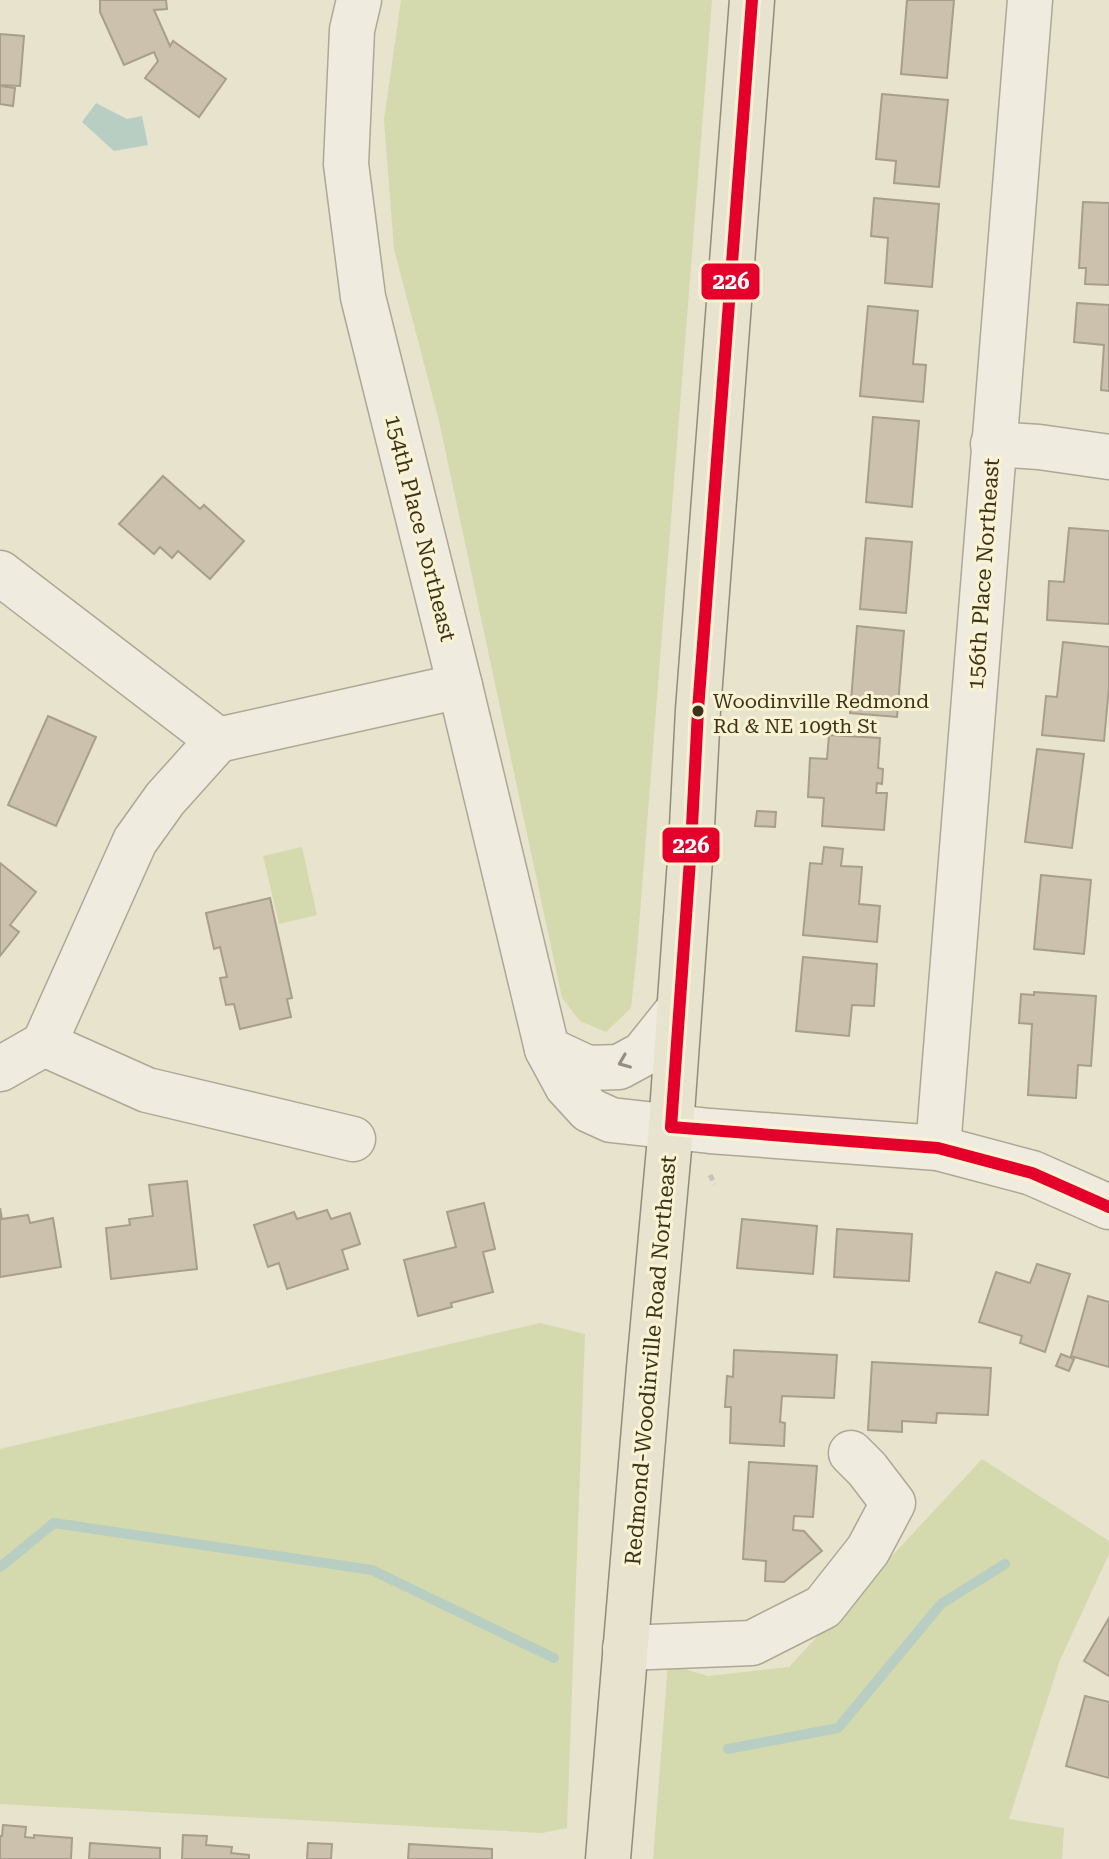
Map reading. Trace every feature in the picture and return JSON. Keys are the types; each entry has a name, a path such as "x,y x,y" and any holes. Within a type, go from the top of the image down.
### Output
{"main road":[{"name":"Redmond-Woodinville Road Northeast","path":"608,1859 671,1127 698,710 752,0"}],"street":[{"name":"154th Place Northeast","path":"359,0 352,30 346,164 363,297 547,1049 567,1086 589,1110 611,1120 938,1148 1032,1173 1109,1207"},
{"name":"156th Place Northeast","path":"938,1148 1030,0"},
{"path":"993,444 1109,457"},
{"path":"0,573 218,740"},
{"path":"0,1069 44,1044 135,841 165,799 218,740 460,686"},
{"path":"547,1049 588,1068 619,1067 643,1054 679,1009"},
{"path":"44,1044 147,1090 353,1139"},
{"path":"625,1648 752,1643 823,1607 868,1550 893,1503 851,1453"}],"path":[{"path":"710,1175 715,1184"}],"green space":[{"path":"401,0 712,0 637,951 631,1008 606,1032 580,1021 562,998 439,421 394,249 384,120"},
{"path":"302,847 317,915 279,924 263,856"},
{"path":"540,1323 585,1334 567,1828 542,1833 0,1804 0,1449"},
{"path":"982,1459 1109,1541 1109,1554 1060,1660 1009,1819 1064,1828 1062,1859 653,1859 668,1664 708,1676 789,1667"}],"shaded area":[{"path":"96,103 127,119 142,116 148,145 114,151 82,122"}],"building":[{"path":"100,0 166,0 167,9 154,10 170,46 173,41 226,79 199,117 145,78 158,61 154,52 124,65 100,12"},
{"path":"907,0 954,0 947,78 901,74"},
{"path":"0,34 24,36 20,86 0,85"},
{"path":"0,86 15,88 13,106 0,104"},
{"path":"882,94 948,100 939,187 894,183 896,161 876,159"},
{"path":"874,198 939,204 932,287 885,283 888,238 871,236"},
{"path":"1083,202 1109,203 1109,285 1085,284 1086,268 1079,268"},
{"path":"1077,303 1109,305 1109,391 1101,390 1104,345 1074,342"},
{"path":"868,306 918,311 913,364 926,365 923,402 860,396"},
{"path":"873,417 919,421 912,507 866,502"},
{"path":"163,476 200,509 204,505 244,541 210,579 178,551 172,558 160,547 154,554 119,524"},
{"path":"1069,528 1109,531 1109,624 1047,620 1049,581 1064,582"},
{"path":"866,538 912,542 906,613 860,609"},
{"path":"857,626 904,631 897,717 850,713"},
{"path":"1063,642 1109,647 1104,741 1042,735 1046,696 1057,697"},
{"path":"48,716 96,737 56,826 8,805"},
{"path":"829,735 880,738 878,768 883,769 882,784 877,783 876,793 887,793 884,830 822,826 824,798 808,797 810,758 827,759"},
{"path":"1037,749 1084,754 1072,848 1025,842"},
{"path":"757,811 776,812 775,827 755,826"},
{"path":"824,847 843,849 841,866 862,867 859,904 880,906 877,942 803,935 810,863 822,864"},
{"path":"0,863 36,892 10,925 19,932 0,956"},
{"path":"1041,875 1091,880 1084,954 1034,949"},
{"path":"270,898 292,998 287,999 291,1017 240,1029 234,1004 226,1005 220,978 227,977 220,947 214,949 206,913"},
{"path":"803,957 877,964 874,1006 852,1005 849,1036 796,1031"},
{"path":"1034,992 1096,996 1091,1066 1078,1065 1076,1098 1028,1095 1032,1024 1019,1023 1021,994 1034,995"},
{"path":"187,1181 197,1269 111,1279 106,1228 130,1225 129,1219 153,1216 149,1185"},
{"path":"484,1203 495,1249 483,1252 493,1292 418,1316 404,1260 456,1247 447,1212"},
{"path":"0,1208 2,1219 28,1215 30,1223 53,1218 61,1267 0,1277"},
{"path":"327,1210 331,1219 350,1213 360,1244 342,1250 348,1269 287,1289 279,1263 268,1267 254,1225 294,1212 297,1219"},
{"path":"742,1219 817,1226 813,1274 737,1268"},
{"path":"837,1229 912,1234 909,1281 834,1277"},
{"path":"1037,1264 1070,1274 1045,1352 1020,1343 1022,1336 979,1322 996,1272 1030,1283"},
{"path":"1088,1296 1109,1302 1109,1367 1071,1356"},
{"path":"734,1350 837,1355 834,1398 782,1396 780,1422 785,1423 784,1446 730,1443 731,1407 725,1407 727,1376 733,1377"},
{"path":"1061,1354 1074,1359 1069,1371 1056,1366"},
{"path":"872,1362 991,1368 988,1415 937,1413 936,1423 902,1421 902,1432 868,1430"},
{"path":"749,1462 817,1466 813,1517 794,1516 793,1530 804,1531 822,1551 784,1582 765,1581 766,1561 743,1559"},
{"path":"1109,1618 1109,1676 1084,1661"},
{"path":"1085,1696 1109,1702 1109,1778 1066,1766"},
{"path":"3,1825 26,1827 25,1837 72,1838 71,1859 0,1859"},
{"path":"183,1835 207,1836 206,1845 232,1847 231,1853 249,1855 249,1859 182,1859"},
{"path":"90,1843 160,1848 160,1859 89,1859"},
{"path":"308,1843 332,1844 331,1859 307,1859"},
{"path":"409,1844 492,1849 492,1859 408,1859"}],"waterway":[{"path":"0,1567 54,1523 372,1570 554,1658"},
{"path":"728,1749 838,1728 941,1604 1005,1564"}],"transit line":[{"name":"226","path":"671,1127 698,710 752,0"},
{"name":"226","path":"671,1127 938,1148 1032,1173 1109,1207"}],"place":[{"name":"Woodinville Redmond Rd & NE 109th St","path":"698,711"}]}
